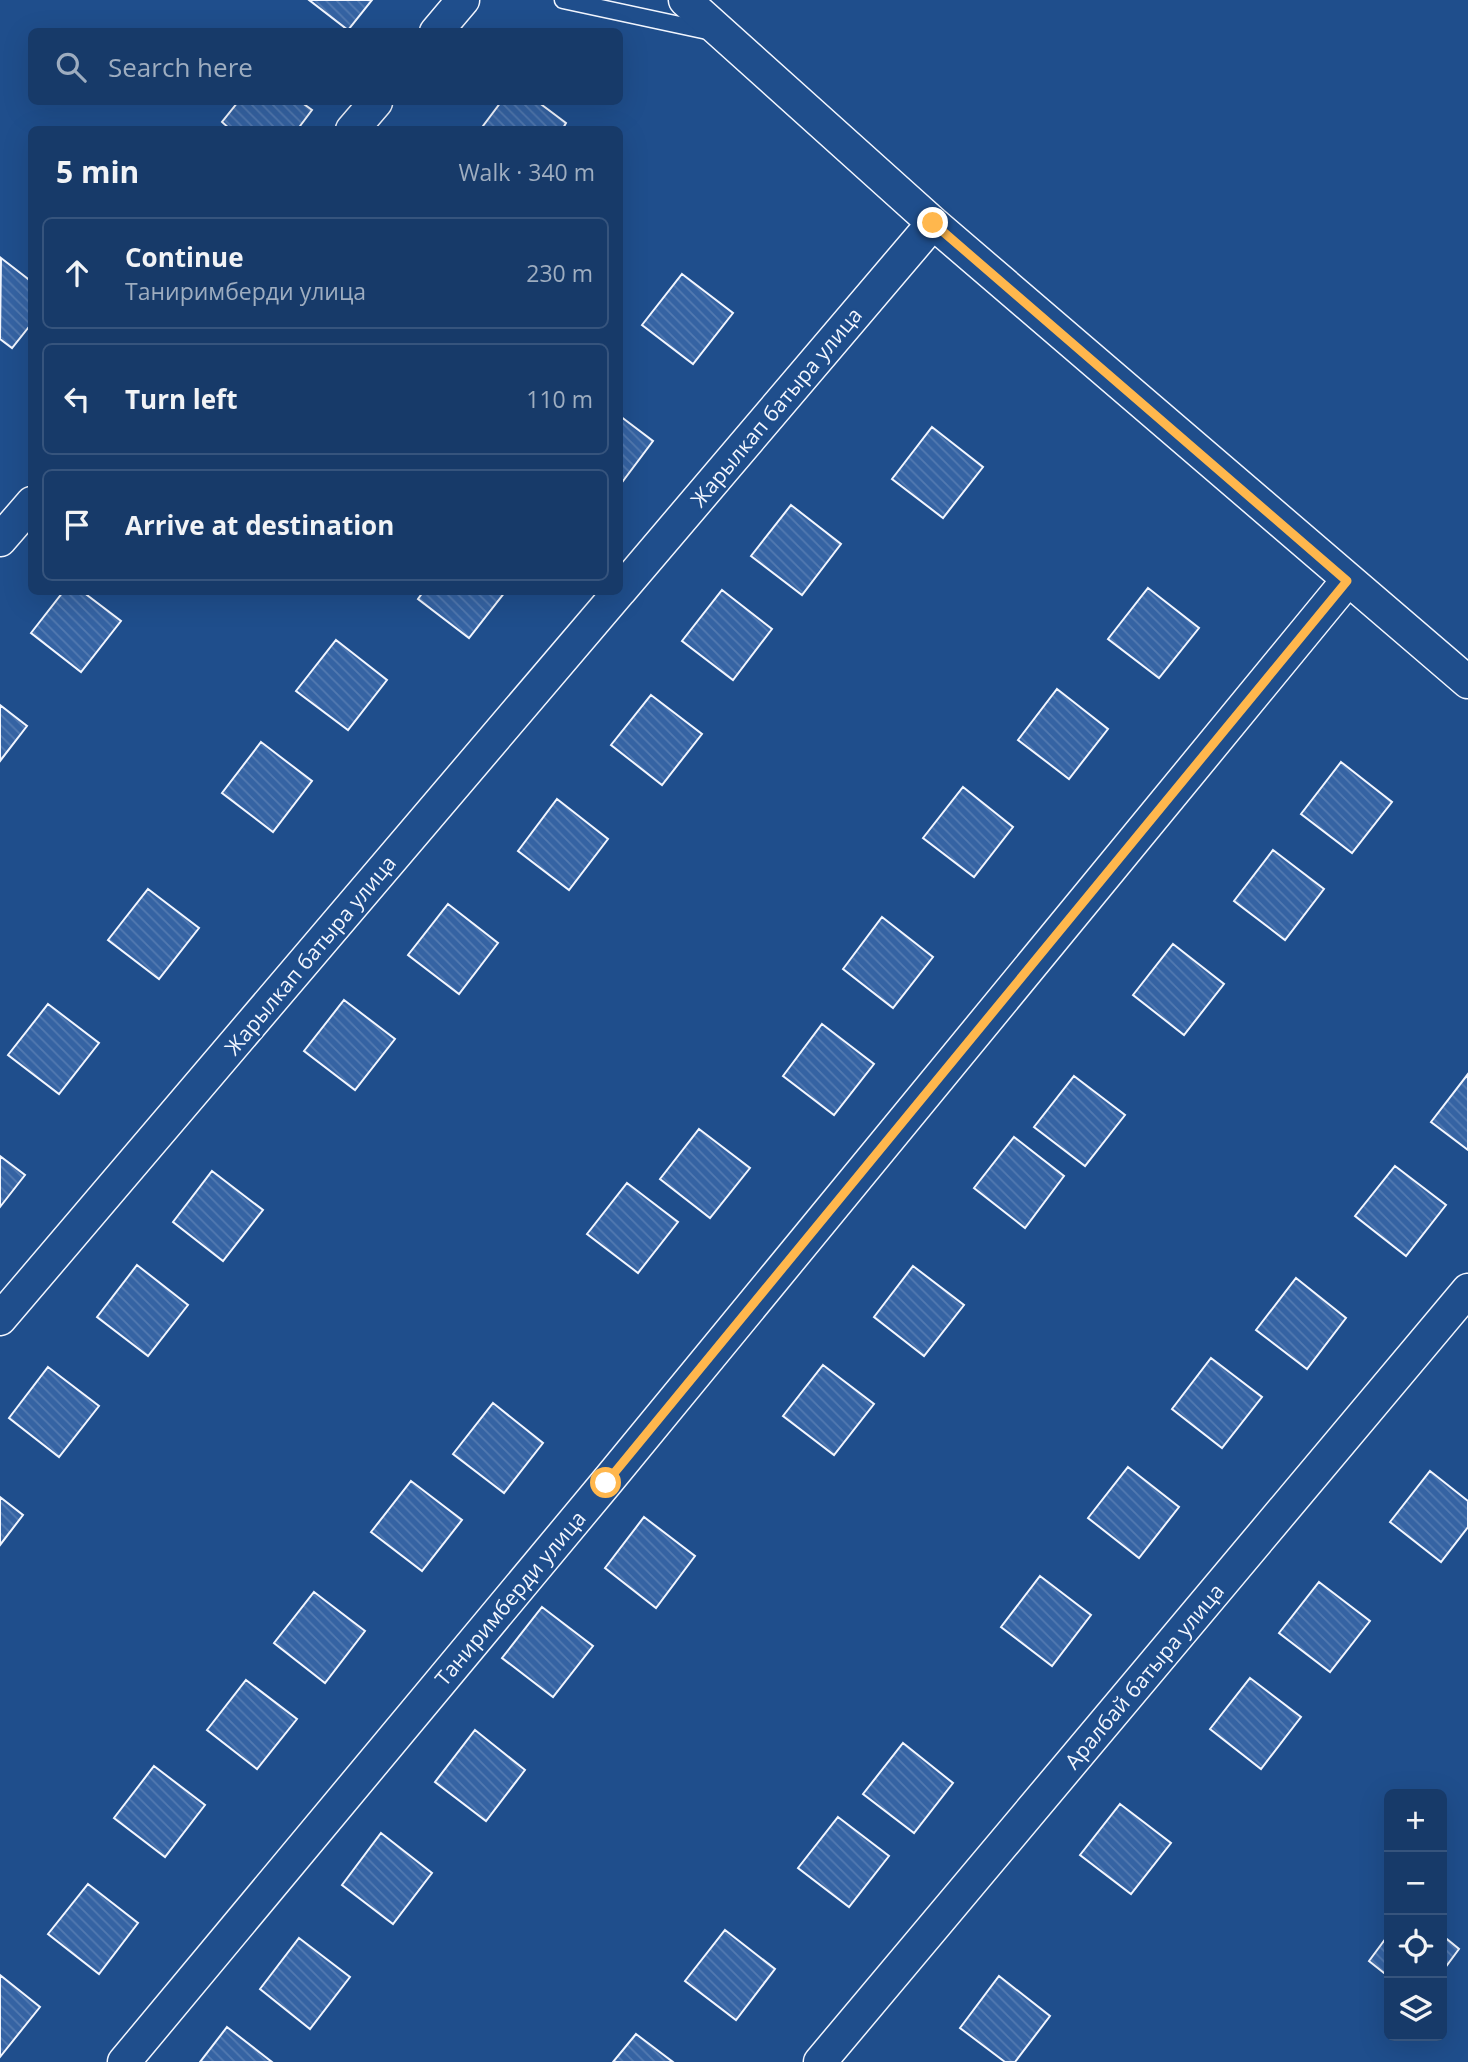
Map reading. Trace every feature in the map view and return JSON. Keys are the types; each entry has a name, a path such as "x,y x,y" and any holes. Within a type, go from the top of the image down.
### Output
{"street":[{"path":"439,28 463,0"},
{"path":"685,0 933,223 1347,581 1468,682"},
{"path":"355,126 373,105"},
{"name":"Жарылкап батыра улица","path":"623,586 933,223"},
{"path":"0,540 28,508"},
{"name":"Таниримберди улица","path":"124,2062 606,1483 1347,581"},
{"name":"Жарылкап батыра улица","path":"0,1319 616,595"},
{"name":"Аралбай батыра улица","path":"820,2062 1468,1290"}],"lane":[{"path":"563,0 720,34"}],"building":[{"path":"309,0 372,0 350,28 345,28"},
{"path":"236,105 305,105 312,110 300,126 226,126 222,122"},
{"path":"499,105 542,105 566,123 564,126 483,126"},
{"path":"1,258 28,279 28,328 12,348 0,339"},
{"path":"682,274 733,313 693,364 642,325"},
{"path":"623,418 653,441 623,481"},
{"path":"932,427 983,467 943,518 892,479"},
{"path":"791,505 841,544 802,595 751,556"},
{"path":"1148,588 1199,628 1159,678 1108,639"},
{"path":"722,590 772,629 733,680 682,641"},
{"path":"61,595 87,595 121,621 81,672 31,633"},
{"path":"421,595 503,595 469,638 418,599"},
{"path":"336,640 387,680 348,730 296,691"},
{"path":"1057,689 1108,729 1069,779 1018,740"},
{"path":"651,695 702,734 662,785 611,745"},
{"path":"0,705 27,726 0,761"},
{"path":"261,742 312,781 273,832 222,793"},
{"path":"1341,762 1392,802 1352,853 1301,814"},
{"path":"963,787 1013,827 974,877 923,838"},
{"path":"557,799 608,839 569,890 518,851"},
{"path":"1273,850 1324,889 1285,940 1234,901"},
{"path":"148,889 199,928 159,979 108,940"},
{"path":"448,904 498,943 459,994 408,955"},
{"path":"882,917 933,957 893,1008 843,969"},
{"path":"1173,944 1224,984 1184,1035 1133,995"},
{"path":"344,1000 395,1039 355,1090 304,1051"},
{"path":"48,1004 99,1043 59,1094 8,1055"},
{"path":"822,1024 874,1064 834,1115 783,1076"},
{"path":"1468,1074 1468,1150 1431,1122"},
{"path":"1074,1076 1125,1115 1085,1166 1034,1127"},
{"path":"699,1129 750,1168 710,1218 660,1179"},
{"path":"1014,1137 1064,1176 1025,1228 974,1188"},
{"path":"0,1156 25,1175 0,1207"},
{"path":"1395,1166 1446,1205 1406,1256 1355,1216"},
{"path":"212,1171 263,1210 223,1261 173,1222"},
{"path":"627,1183 678,1222 638,1273 587,1234"},
{"path":"137,1265 188,1305 148,1356 97,1317"},
{"path":"913,1266 964,1305 924,1356 874,1317"},
{"path":"1296,1278 1346,1318 1307,1369 1256,1330"},
{"path":"1211,1358 1262,1397 1222,1448 1172,1409"},
{"path":"823,1365 874,1404 834,1455 783,1416"},
{"path":"48,1367 99,1406 59,1457 9,1418"},
{"path":"493,1403 543,1443 504,1493 453,1454"},
{"path":"1128,1467 1179,1507 1139,1558 1088,1518"},
{"path":"1430,1471 1468,1501 1468,1527 1441,1562 1390,1522"},
{"path":"411,1481 462,1520 422,1571 371,1532"},
{"path":"0,1497 23,1515 0,1545"},
{"path":"644,1517 695,1556 656,1608 605,1568"},
{"path":"1040,1576 1091,1615 1052,1666 1001,1627"},
{"path":"1319,1582 1370,1621 1330,1672 1279,1633"},
{"path":"314,1592 365,1631 325,1683 274,1643"},
{"path":"542,1607 593,1646 553,1697 502,1658"},
{"path":"1250,1678 1301,1717 1261,1769 1210,1729"},
{"path":"246,1680 297,1719 257,1769 207,1730"},
{"path":"475,1730 525,1770 486,1821 435,1782"},
{"path":"903,1743 953,1783 914,1833 863,1794"},
{"path":"154,1766 205,1805 165,1857 114,1818"},
{"path":"1120,1804 1171,1843 1131,1894 1080,1855"},
{"path":"838,1817 889,1856 849,1907 798,1868"},
{"path":"381,1833 432,1873 393,1924 342,1885"},
{"path":"88,1884 138,1923 99,1974 48,1934"},
{"path":"725,1930 775,1969 736,2020 685,1981"},
{"path":"299,1938 350,1977 310,2029 260,1989"},
{"path":"1447,1939 1459,1949 1447,1965"},
{"path":"1384,1941 1384,1973 1369,1961"},
{"path":"0,1975 40,2007 0,2057"},
{"path":"999,1976 1050,2016 1015,2062 1005,2062 960,2028"},
{"path":"227,2027 272,2062 200,2062"},
{"path":"636,2034 673,2062 613,2062"}],"route":[{"path":"606,1483 1347,581 933,223"}]}
